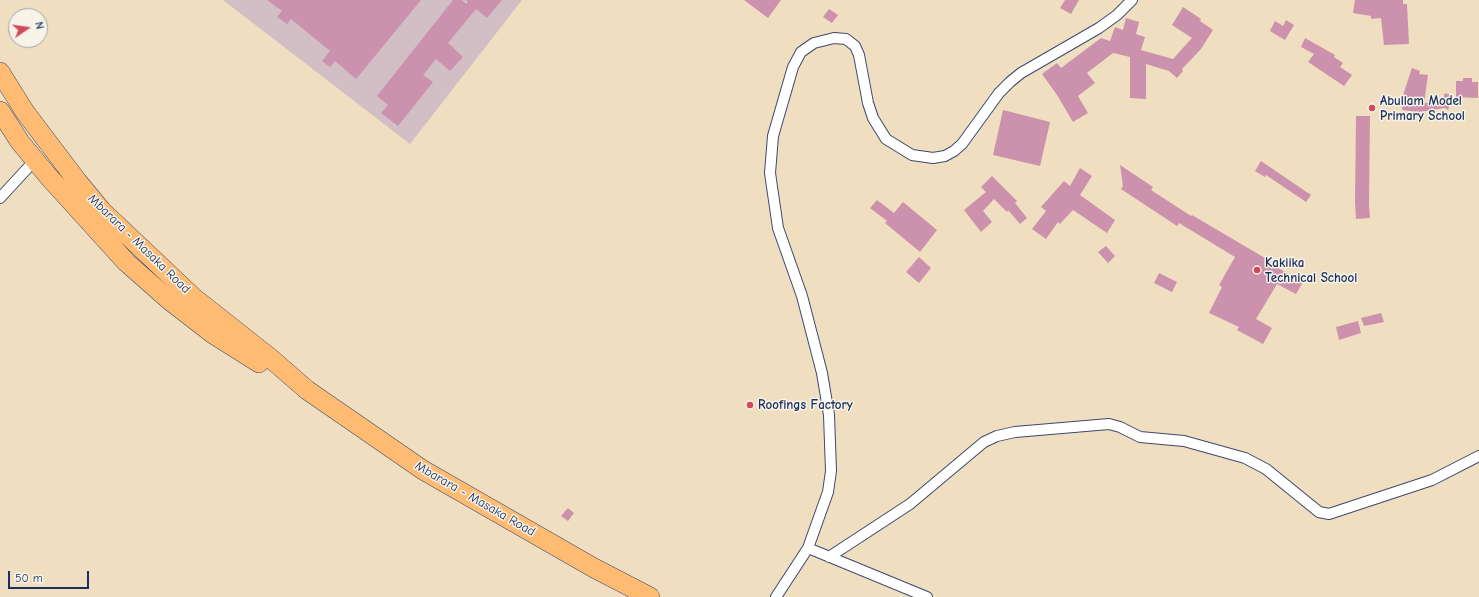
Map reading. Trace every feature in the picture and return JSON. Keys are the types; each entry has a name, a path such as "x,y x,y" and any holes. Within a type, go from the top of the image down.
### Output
{"highway":[{"name":"Mbarara - Masaka Road","path":"0,72 25,112 102,212 193,297 269,357 307,390"},
{"name":"Mbarara - Masaka Road","path":"0,111 20,142 52,181 126,262 169,300 213,334 307,390 423,470 594,568 650,597"}],"street":[{"path":"776,597 808,548 828,492 832,471 829,415 822,373 802,296 778,228 770,173 773,136 793,67 802,52 814,43 834,38 846,39 855,46 859,55 868,103 873,118 886,139 895,146 912,155 933,158 945,156 962,144 999,93 1010,82 1021,73 1099,28 1117,15 1132,0"},
{"path":"0,198 35,160"},
{"path":"829,557 910,504 984,442 997,436 1015,432 1109,424 1120,427 1140,437 1184,441 1245,458 1266,469 1319,512 1329,514 1432,480 1479,456"},
{"path":"808,548 927,597"}],"shaded area":[{"path":"223,0 522,0 410,144"}],"building":[{"path":"267,0 421,0 356,79 335,61 330,67 322,61 330,51 291,19 287,24 277,17 282,11"},
{"path":"453,0 462,0 466,4 468,2 466,0 502,0 487,18 476,9 448,43 463,57 450,71 436,59 423,75 433,82 398,126 381,113 388,105 377,96"},
{"path":"744,0 781,0 768,18"},
{"path":"1065,0 1079,0 1071,14 1060,8"},
{"path":"1355,0 1403,0 1403,4 1407,4 1409,44 1384,45 1381,18 1371,19 1371,16 1353,13"},
{"path":"1183,7 1201,19 1200,21 1213,30 1201,49 1182,69 1183,71 1177,78 1169,71 1146,64 1146,99 1130,98 1130,57 1113,53 1087,73 1095,83 1078,96 1088,113 1073,122 1057,95 1042,74 1057,63 1061,68 1101,38 1110,41 1115,27 1123,30 1126,18 1139,22 1136,34 1145,37 1141,50 1173,59 1192,38 1172,25"},
{"path":"829,9 838,15 832,23 823,17"},
{"path":"1286,20 1294,25 1285,40 1270,31 1275,21 1283,26"},
{"path":"1305,38 1335,55 1334,57 1343,63 1340,67 1352,75 1344,86 1308,62 1314,54 1301,47"},
{"path":"1412,68 1420,71 1419,74 1428,75 1424,103 1442,101 1445,93 1453,96 1448,110 1445,108 1419,112 1402,110 1404,92"},
{"path":"1463,78 1472,78 1472,82 1478,82 1478,98 1456,97 1456,81 1463,81"},
{"path":"1003,110 1050,122 1040,166 993,155"},
{"path":"1356,116 1370,116 1370,218 1356,219 1355,202"},
{"path":"1261,161 1311,195 1306,202 1266,175 1265,177 1255,171"},
{"path":"1120,165 1153,187 1151,190 1191,216 1192,215 1270,261 1269,263 1303,282 1296,294 1277,284 1256,319 1272,328 1263,344 1237,330 1239,327 1209,313 1222,287 1219,285 1235,257 1179,223 1177,226 1121,189 1123,186"},
{"path":"1080,168 1092,176 1080,195 1115,220 1107,233 1073,210 1060,224 1058,222 1046,239 1032,229 1046,211 1041,207 1064,181 1070,186"},
{"path":"992,176 1017,201 1015,203 1027,218 1020,224 1008,210 1007,212 994,199 983,211 992,222 981,232 964,210 986,192 981,187"},
{"path":"877,200 894,213 903,202 937,230 920,252 885,223 887,221 870,208"},
{"path":"1106,246 1115,256 1108,263 1098,252"},
{"path":"919,257 931,268 919,283 906,272"},
{"path":"1159,273 1177,282 1172,292 1154,283"},
{"path":"1381,313 1384,322 1364,326 1361,318"},
{"path":"1358,321 1361,333 1339,340 1336,327"},
{"path":"568,508 574,513 568,521 561,516"}],"place":[{"name":"Abullam Model Primary School","path":"1372,108"},
{"name":"Kakiika Technical School","path":"1257,270"},
{"name":"Roofings Factory","path":"750,405"}]}
